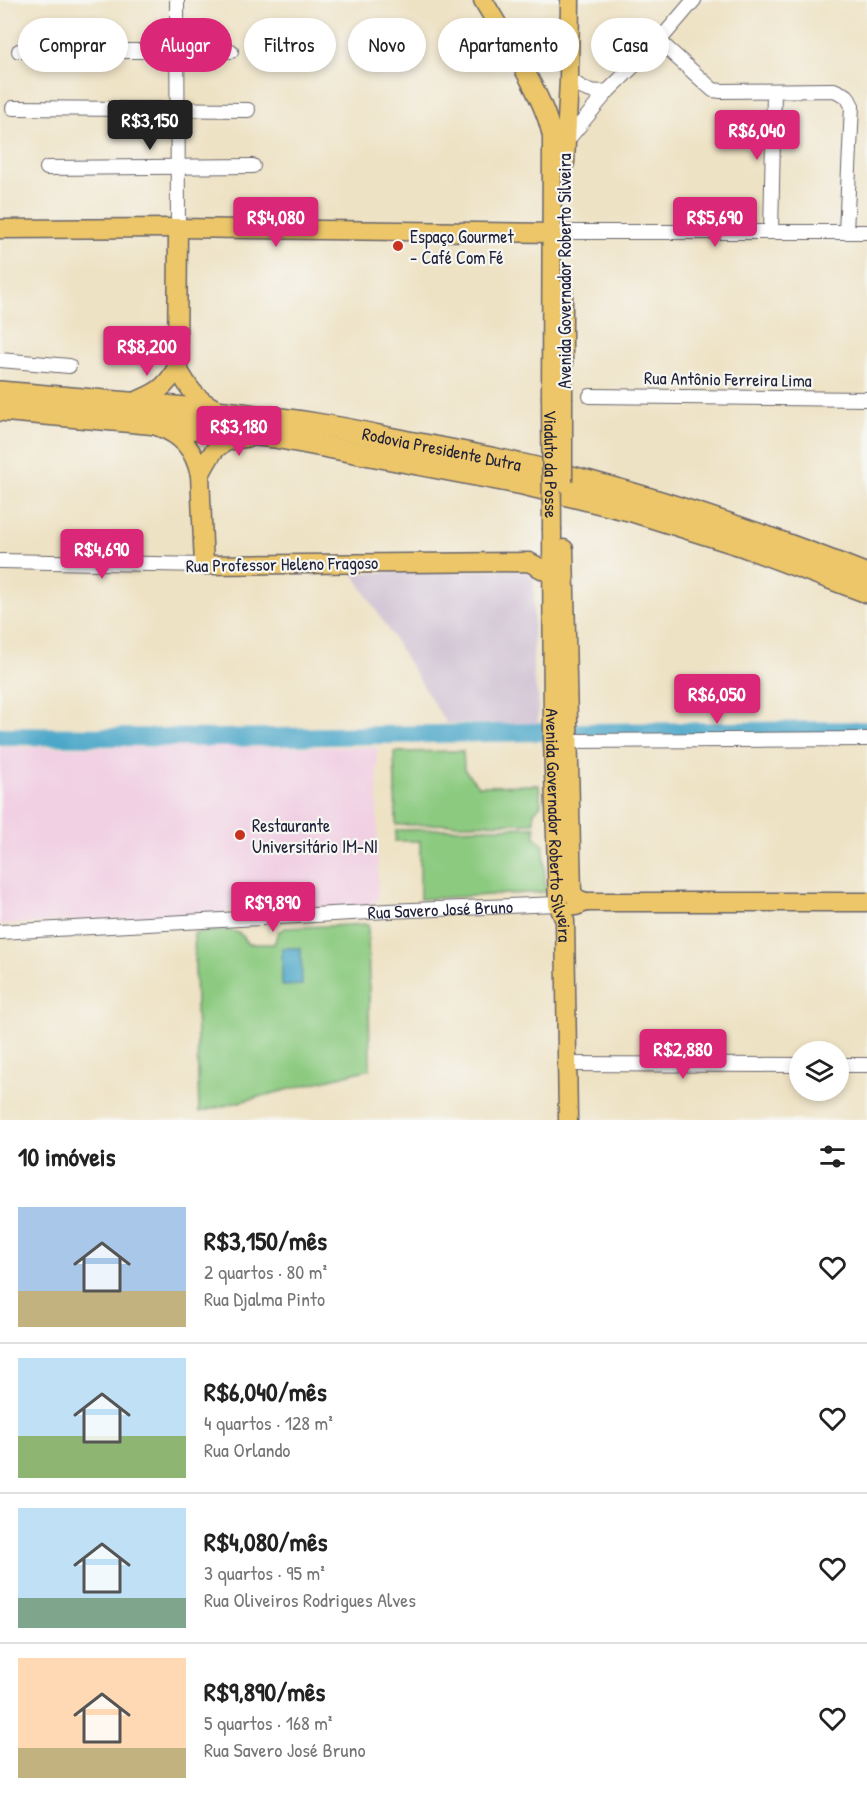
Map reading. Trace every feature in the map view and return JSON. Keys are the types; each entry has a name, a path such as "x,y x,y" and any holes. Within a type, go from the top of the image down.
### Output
{"highway":[{"name":"Rodovia Presidente Dutra","path":"0,392 220,411 319,424 529,466 587,480 771,539 867,575"},
{"name":"Rodovia Presidente Dutra","path":"0,410 275,437 523,484 585,498 741,545 867,592"}],"main road":[{"path":"483,0 536,94 559,144"},
{"path":"559,144 569,84 570,0"},
{"path":"536,94 542,98 559,96 569,84"},
{"name":"Avenida Governador Roberto Silveira","path":"557,397 559,144"},
{"path":"132,403 163,388 171,380 177,367 178,228"},
{"path":"0,229 178,228 558,232"},
{"path":"177,367 196,397 220,411"},
{"name":"Viaduto da Posse","path":"556,534 557,397"},
{"path":"147,423 170,431 185,441 196,458 200,475 204,565"},
{"path":"200,475 210,455 222,443 236,439 275,437"},
{"path":"529,562 542,555 556,534"},
{"name":"Avenida Governador Roberto Silveira","path":"556,534 551,574 553,740 558,904 565,921 568,1120"},
{"name":"Avenida Governador Roberto Silveira","path":"556,534 568,741 572,892 577,899 586,902"},
{"name":"Rua Professor Heleno Fragoso","path":"204,565 529,562 551,574"},
{"path":"565,921 573,909 586,902 867,902"}],"street":[{"path":"177,0 177,18"},
{"path":"669,29 694,0"},
{"path":"669,50 713,90 834,90 845,94 850,99 852,106 846,232"},
{"path":"177,72 178,228"},
{"path":"559,144 627,72"},
{"path":"569,84 593,92 608,91"},
{"path":"771,232 774,91"},
{"path":"13,108 248,110"},
{"path":"47,168 253,166"},
{"path":"558,232 867,232"},
{"path":"0,360 69,366"},
{"name":"Rua Antônio Ferreira Lima","path":"590,396 867,399"},
{"name":"Rua Professor Heleno Fragoso","path":"0,561 204,565"},
{"path":"568,741 867,739"},
{"name":"Rua Savero José Bruno","path":"0,932 558,904"},
{"path":"567,1064 789,1065"},
{"path":"849,1065 867,1065"}],"shaded area":[{"path":"529,568 534,575 533,676 538,697 538,724 446,723 353,573"},
{"path":"0,747 377,747 378,899 369,905 0,925"}],"green space":[{"path":"463,751 464,769 478,786 539,785 541,805 534,812 534,823 396,825 394,752"},
{"path":"535,827 535,837 544,846 545,892 420,899 420,841 395,841 396,830"},
{"path":"368,924 370,1069 199,1112 194,933 233,931 244,937 247,944 274,944 278,932 285,928"}],"water":[{"path":"282,948 301,948 302,985 282,986"}],"waterway":[{"path":"579,732 867,730"},
{"path":"0,736 222,738 540,732"}],"place":[{"name":"Espaço Gourmet - Café Com Fé","path":"398,246"},
{"name":"Restaurante Universitário IM-NI","path":"240,835"}]}
